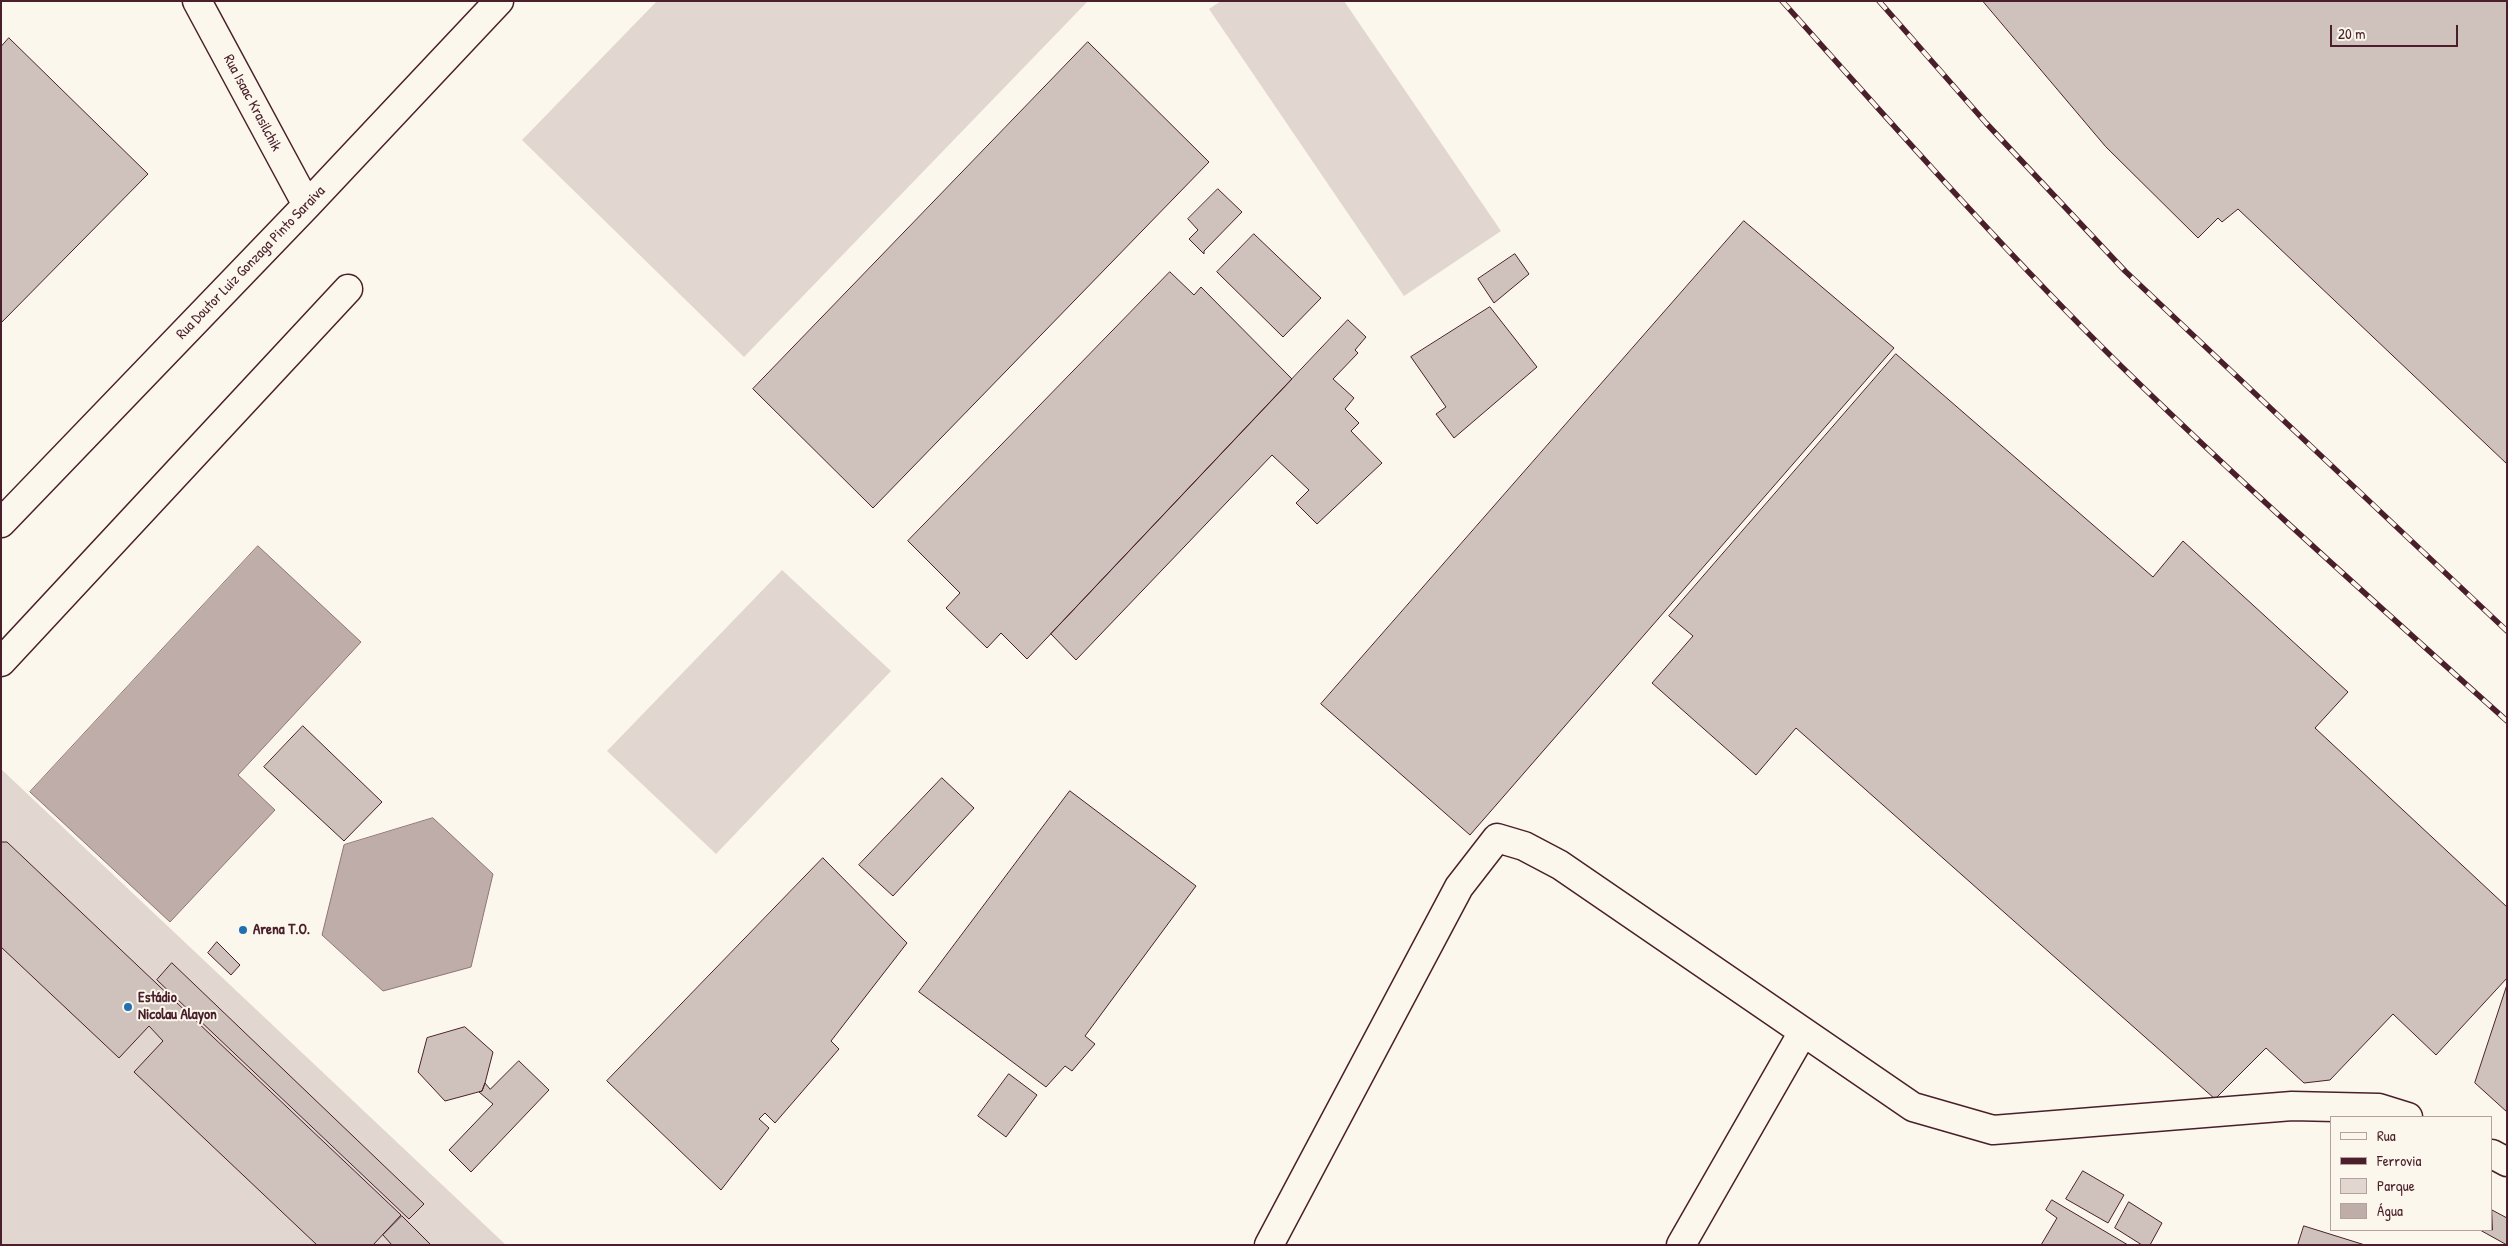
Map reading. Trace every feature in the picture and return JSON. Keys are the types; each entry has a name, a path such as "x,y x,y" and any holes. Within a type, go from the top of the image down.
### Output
{"street":[{"name":"Rua Isaac Krasilchik","path":"197,1 307,205"},
{"name":"Rua Doutor Luiz Gonzaga Pinto Saraiva","path":"1,523 307,205 499,1"},
{"path":"1,662 348,289"},
{"path":"1269,1245 1459,887 1497,838 1524,846 1560,865 1913,1107 1993,1130 2292,1106 2380,1108 2405,1116"},
{"path":"1681,1245 1803,1032"},
{"path":"2493,1155 2507,1162"}],"green space":[{"path":"657,1 1088,1 744,357 522,140"},
{"path":"1221,1 1344,1 1501,231 1404,296 1209,9"},
{"path":"782,570 891,671 716,854 607,751"},
{"name":"Estádio Nicolau Alayon","path":"1,769 506,1245 1,1245"}],"water":[{"path":"258,546 361,642 238,775 275,810 170,922 30,792"},
{"path":"433,818 493,874 471,967 383,991 322,935 344,845"}],"building":[{"path":"1983,1 2507,1 2507,464 2238,209 2222,222 2218,218 2198,238 2106,147"},
{"path":"9,38 148,174 1,323 1,47"},
{"path":"1088,42 1209,162 873,508 753,389"},
{"path":"1218,189 1242,212 1204,251 1204,254 1189,239 1198,230 1188,219"},
{"path":"1744,221 1894,348 1470,835 1321,704"},
{"path":"1254,234 1321,298 1283,337 1217,272"},
{"path":"1515,254 1529,274 1494,303 1478,279"},
{"path":"1170,272 1194,295 1201,287 1292,379 1027,659 1001,633 987,648 946,608 960,593 908,541"},
{"path":"1490,307 1537,367 1454,438 1436,414 1446,407 1411,357"},
{"path":"1348,320 1366,337 1355,350 1358,353 1333,379 1354,398 1345,409 1359,423 1351,431 1382,463 1317,524 1296,503 1309,490 1272,455 1076,660 1051,634"},
{"path":"1896,354 2153,577 2183,541 2348,692 2315,728 2507,907 2507,978 2436,1055 2393,1014 2330,1080 2304,1083 2266,1048 2215,1099 1796,728 1756,775 1652,683 1693,636 1669,616"},
{"path":"303,726 382,802 344,841 264,767"},
{"path":"942,778 974,808 893,896 859,865"},
{"path":"1070,791 1196,886 1085,1036 1095,1044 1072,1071 1065,1066 1046,1087 919,992"},
{"path":"1,842 7,842 401,1215 373,1245 317,1245 134,1072 163,1041 149,1026 119,1058 1,947"},
{"path":"823,858 907,943 831,1041 839,1049 775,1123 765,1113 759,1119 769,1128 721,1190 607,1081"},
{"path":"217,942 240,965 231,975 208,953"},
{"path":"172,963 424,1204 409,1219 157,980"},
{"path":"2507,985 2507,1112 2475,1083"},
{"path":"465,1027 493,1052 485,1083 482,1091 445,1101 418,1072 427,1038"},
{"path":"519,1061 549,1090 471,1172 449,1150 493,1104 479,1092 482,1091 485,1083 490,1089"},
{"path":"1009,1074 1037,1095 1006,1137 978,1116"},
{"path":"2083,1171 2124,1195 2108,1223 2066,1199"},
{"path":"2052,1200 2128,1245 2041,1245 2057,1218 2046,1210"},
{"path":"2129,1202 2162,1223 2150,1245 2142,1245 2115,1228"},
{"path":"2493,1211 2507,1218 2507,1245 2482,1231 2493,1231"},
{"path":"402,1216 431,1245 392,1245 383,1235"},
{"path":"2304,1226 2365,1245 2298,1245"}],"railway":[{"path":"1782,1 1991,232 2121,366 2264,501 2507,721"},
{"path":"1879,1 1986,123 2125,271 2507,631"}],"place":[{"name":"Arena T.O.","path":"243,930"},
{"name":"Estádio Nicolau Alayon","path":"128,1007"}]}
